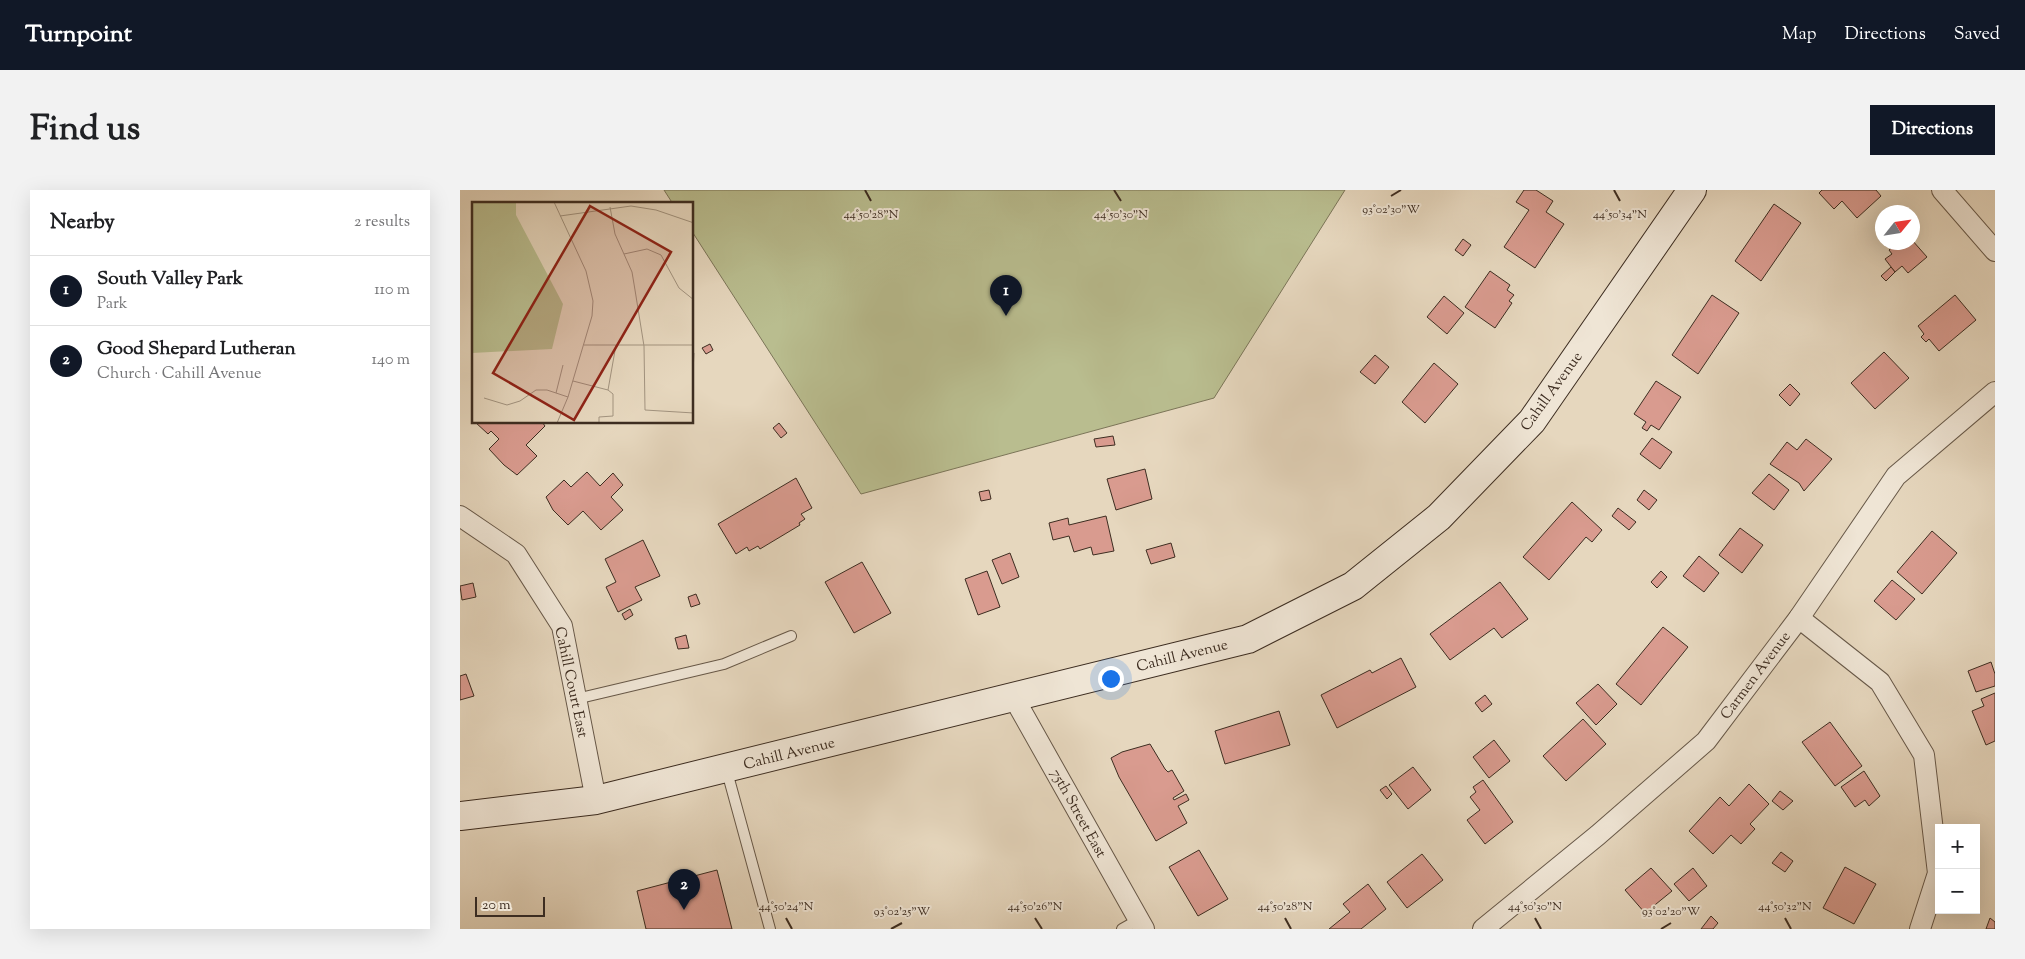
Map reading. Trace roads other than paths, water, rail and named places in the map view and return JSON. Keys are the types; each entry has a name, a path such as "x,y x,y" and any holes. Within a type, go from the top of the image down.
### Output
{"street":[{"name":"Cahill Avenue","path":"460,816 596,800 1248,639 1353,586 1439,518 1532,421 1692,190"},
{"path":"1942,190 1995,251"},
{"name":"Carmen Avenue","path":"1482,929 1598,835 1706,741 1798,618 1896,476 1995,392"},
{"name":"Cahill Court East","path":"460,516 516,554 562,626 596,800"},
{"path":"1798,618 1880,682 1924,755 1938,873 1920,929"},
{"name":"75th Street East","path":"1014,698 1135,926"}],"lane":[{"path":"576,699 724,664 791,636"},
{"path":"726,768 770,929"}],"place":[{"name":"South Valley Park","path":"1006,316"},
{"name":"Good Shepard Lutheran","path":"684,910"}]}
